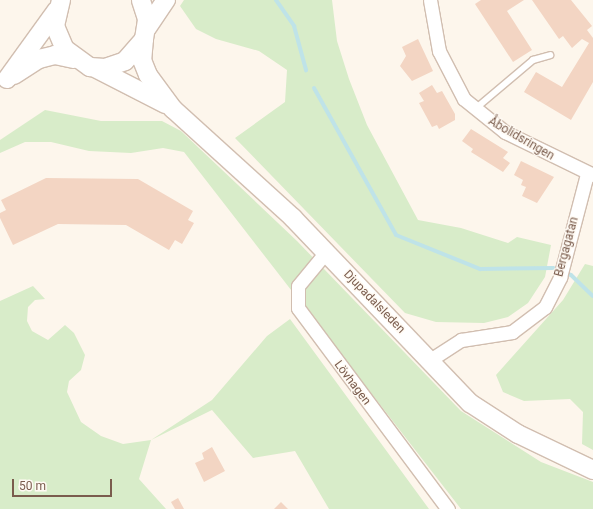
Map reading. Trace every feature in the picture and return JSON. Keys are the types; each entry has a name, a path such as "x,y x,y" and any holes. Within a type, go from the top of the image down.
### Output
{"street":[{"path":"141,0 145,34"},
{"path":"90,67 105,68 125,61 145,34 166,0"},
{"name":"Åbolidsringen","path":"430,0 439,51 464,99 505,132 590,174"},
{"path":"59,3 59,39 74,59"},
{"path":"3,82 59,3"},
{"name":"Djupadalsleden","path":"145,34 142,60 148,75 173,109 326,252 470,403 518,434 593,470"},
{"path":"3,82 39,59 55,55 74,59"},
{"name":"Djupadalsleden","path":"74,59 90,67 122,79 173,109"},
{"name":"Bergagatan","path":"430,360 461,340 505,334 530,321 545,307 560,277 590,174"},
{"name":"Lövhagen","path":"326,252 298,286 298,308 448,509"}],"lane":[{"path":"475,109 533,60 550,55"}],"green space":[{"path":"184,0 332,0 337,41 349,79 367,125 418,220 461,228 508,243 517,237 551,245 545,277 528,303 508,317 484,323 436,322 405,313 235,138 285,102 287,70 259,51 216,39 196,29 180,6"},
{"path":"45,110 101,121 162,121 181,131 297,241 461,411 541,462 593,482 593,509 461,509 184,152 163,148 131,153 89,151 51,142 25,142 0,153 0,140"},
{"path":"585,264 593,266 593,450 582,444 583,412 570,399 524,401 503,392 496,375 563,300"},
{"path":"33,286 45,299 35,300 28,307 27,321 32,331 48,340 65,325 74,333 85,355 81,370 69,381 67,392 81,422 101,436 123,444 151,440 139,479 166,509 0,509 0,301"},
{"path":"290,319 429,509 329,509 295,451 253,458 212,410 151,440 212,400 267,336"}],"building":[{"path":"481,0 524,0 507,11 532,50 513,62 475,4"},
{"path":"532,0 571,0 592,26 587,30 593,38 593,82 571,120 524,92 536,72 562,87 589,43 582,39 572,48 563,36 559,39"},
{"path":"418,39 433,71 412,81 400,66 406,56 402,47"},
{"path":"432,85 437,93 442,91 455,114 455,120 439,129 437,125 432,127 419,103 424,101 419,93"},
{"path":"471,129 508,152 503,158 510,163 503,172 471,152 473,149 462,141"},
{"path":"521,161 554,177 537,203 522,196 526,187 521,185 523,180 514,175"},
{"path":"46,178 138,179 193,211 188,220 194,223 182,244 175,240 169,250 126,225 58,224 13,245 0,218 0,213 6,210 1,200"},
{"path":"212,447 225,471 204,482 195,463 204,459 202,453"},
{"path":"178,498 184,509 175,509 171,502"},
{"path":"281,502 288,509 274,509"}],"waterway":[{"path":"276,0 294,26 306,70"},
{"path":"314,88 396,235 480,269 553,268 571,275 593,296"}]}
